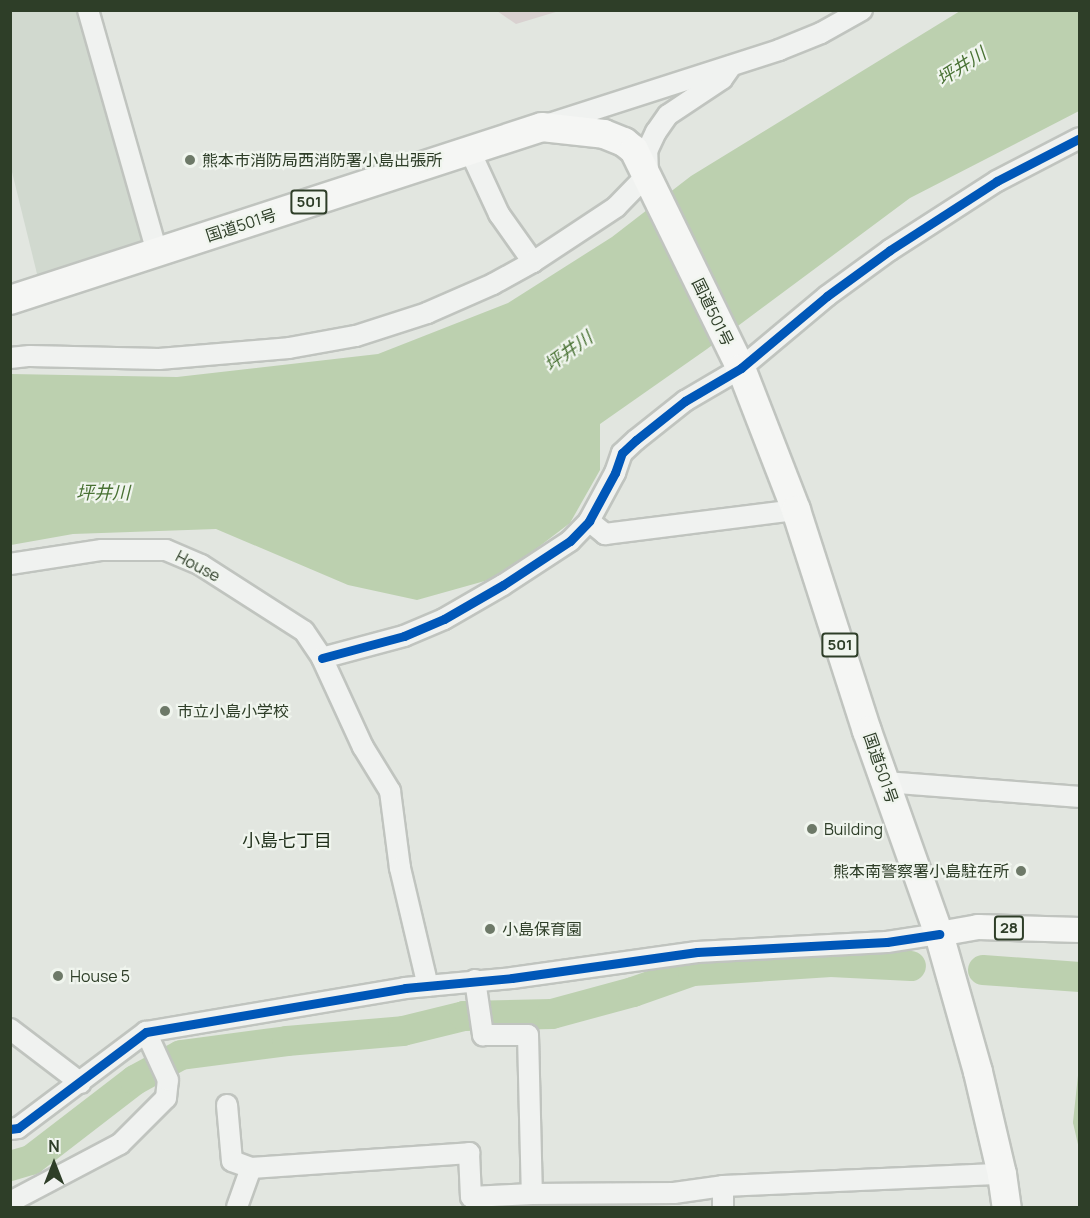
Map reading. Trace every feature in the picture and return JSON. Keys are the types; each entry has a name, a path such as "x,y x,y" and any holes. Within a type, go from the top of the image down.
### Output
{"highway":[{"name":"国道501号","path":"10,300 468,149 542,127 604,134 624,142 634,150 650,178 739,363 796,510 885,782 939,934 978,1072 1002,1174 1007,1208"}],"main road":[{"name":"28","path":"939,934 978,927 1080,930"}],"street":[{"path":"88,10 157,253"},
{"path":"542,127 731,66 811,37 862,10"},
{"path":"10,358 30,356 159,358 289,348 356,336 427,313 493,284 533,262 616,207 650,178 647,151 668,115 722,79 731,66"},
{"path":"322,658 404,636 444,619 503,585 570,541 589,521 615,473 622,453 685,402 890,250 997,181 1080,138"},
{"path":"468,149 500,214 533,262"},
{"path":"589,521 605,534 796,510"},
{"name":"House","path":"10,564 102,550 166,550 201,565 304,631 322,658 363,747 390,791 400,868 428,986"},
{"path":"885,782 1080,797"},
{"path":"10,1129 18,1128 81,1083 139,1034 146,1032 428,986 697,952 887,942 939,934"},
{"path":"475,980 483,1035 528,1035 532,1194"},
{"path":"10,1029 81,1083"},
{"path":"10,1202 120,1144 166,1098 168,1080 146,1032"},
{"path":"227,1105 232,1161 251,1168 468,1153 471,1197 674,1193 723,1186 1002,1174"},
{"path":"237,1207 251,1168"},
{"path":"723,1186 723,1208"},
{"path":"225,1208 250,1208"}],"shaded area":[{"path":"10,11 83,11 147,246 38,278 11,168"},
{"path":"497,11 559,11 516,24"}],"water":[{"name":"坪井川","path":"960,11 1079,11 1079,111 910,198 707,349 600,424 600,470 570,523 499,577 417,600 348,585 216,529 73,534 11,545 11,374 177,377 378,354 508,303 612,237 691,176"}],"waterway":[{"path":"10,1166 31,1160 135,1080 181,1055 287,1041 403,1031 464,1016 552,1014 633,992 693,971 831,962 911,966"},
{"path":"983,970 1080,977"},
{"path":"1080,1075 1075,1122 1080,1144"}],"cycle path":[{"path":"322,658 404,636 444,619 503,585 570,541 589,521 615,473 622,453 685,401 741,368 827,296 890,250 997,181 1080,138"},
{"path":"10,1129 18,1128 146,1032 405,988 512,978 697,952 887,942 939,934"}],"place":[{"name":"熊本市消防局西消防署小島出張所","path":"190,160"},
{"name":"市立小島小学校","path":"165,711"},
{"name":"Building","path":"812,829"},
{"name":"熊本南警察署小島駐在所","path":"1021,871"},
{"name":"小島保育園","path":"490,929"},
{"name":"House 5","path":"58,976"}],"district":[{"name":"小島七丁目","path":"287,840"}]}
